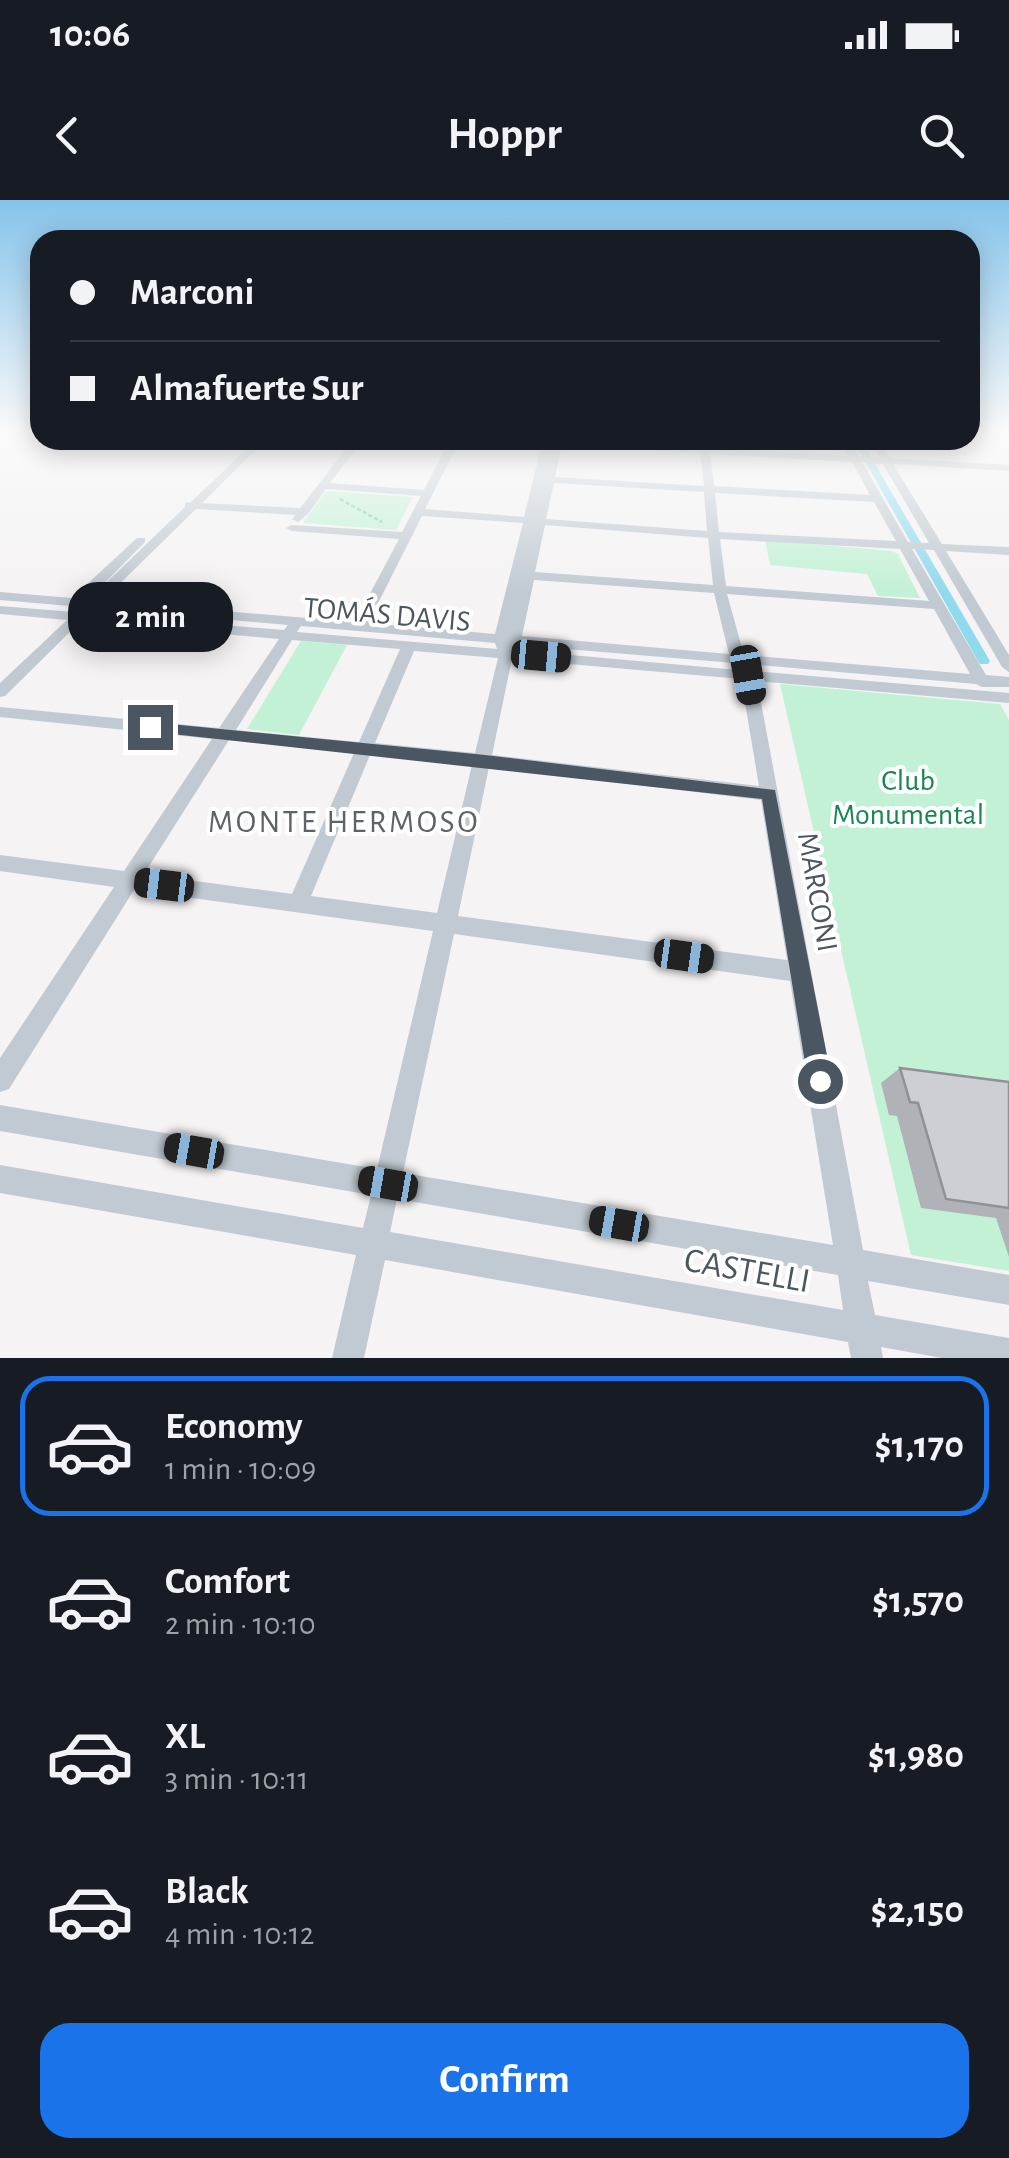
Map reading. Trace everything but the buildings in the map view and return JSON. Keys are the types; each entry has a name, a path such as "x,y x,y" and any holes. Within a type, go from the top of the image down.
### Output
{"street":[{"path":"94,604 206,484"},
{"path":"0,692 78,609 210,484"},
{"path":"327,484 292,528 401,533"},
{"path":"360,626 401,533 417,515 433,484"},
{"path":"348,1358 485,760 531,522 542,484"},
{"path":"628,484 877,499"},
{"name":"MARCONI","path":"710,484 722,591 769,794 865,1343"},
{"path":"870,484 909,547 978,680 1009,698"},
{"path":"895,484 1009,667"},
{"path":"324,489 428,493"},
{"path":"191,500 306,508"},
{"path":"417,515 1009,552"},
{"path":"522,575 936,605"},
{"name":"TOMÁS DAVIS","path":"0,596 78,609 293,628 360,626 1009,698"},
{"name":"TOMÁS DAVIS","path":"0,610 78,609 94,604 409,645 507,644"},
{"path":"0,1080 293,628"},
{"path":"298,902 409,645"},
{"name":"TOMÁS DAVIS","path":"741,667 1009,682"},
{"path":"0,712 485,760 769,794"},
{"path":"0,863 801,972"},
{"name":"CASTELLI","path":"0,1118 1009,1290"},
{"name":"CASTELLI","path":"0,1179 374,1244 865,1343 1009,1354"}],"path":[{"path":"324,489 401,533"}],"green space":[{"path":"326,491 413,497 396,530 303,523"},
{"path":"765,540 892,551 898,554 920,598 878,596 867,574 770,565"},
{"path":"301,641 347,645 299,735 247,729"},
{"name":"Club Monumental","path":"780,684 1000,704 1009,720 1009,1271 911,1255"}],"waterway":[{"path":"882,484 984,661"}],"district":[{"name":"MONTE HERMOSO","path":"344,822"}],"route":[{"path":"150,727 485,760 769,794 820,1081"}]}
